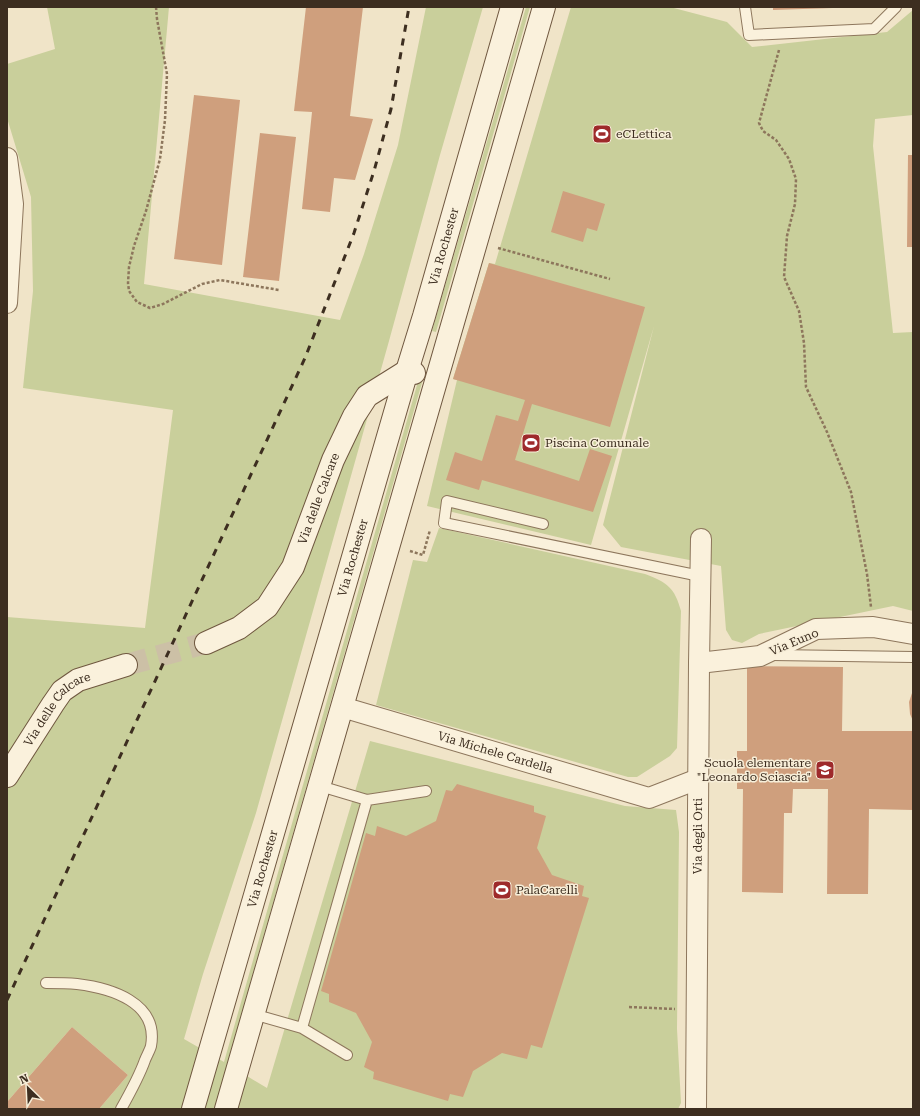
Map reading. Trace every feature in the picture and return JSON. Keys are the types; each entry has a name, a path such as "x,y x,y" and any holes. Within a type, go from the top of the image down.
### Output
{"main road":[{"name":"Via Rochester","path":"193,1109 512,7"},
{"path":"226,1109 544,7"},
{"path":"406,371 436,380"},
{"name":"Via delle Calcare","path":"206,643 239,628 266,607 294,567 333,460 354,416 367,396 406,371"},
{"name":"Via delle Calcare","path":"7,776 52,704 62,691 78,680 126,665"}],"street":[{"path":"7,158 13,204 7,303"},
{"name":"Via degli Orti","path":"696,1109 701,539"},
{"name":"Via Euno","path":"699,663 760,656 816,629 873,627 913,634"},
{"name":"Via Michele Cardella","path":"342,707 648,798 698,779"}],"lane":[{"path":"745,7 749,35 874,29 896,7"},
{"path":"543,524 447,502 444,523 700,576"},
{"path":"763,655 913,657"},
{"path":"320,786 367,800 426,791"},
{"path":"302,1028 367,800"},
{"path":"46,983 76,984 106,989 130,1000 144,1011 151,1028 151,1046 139,1077 121,1109"},
{"path":"253,1014 302,1028 347,1055"}],"path":[{"path":"156,7 168,74 165,120 160,160 129,267 129,291 137,302 150,308 163,304 202,284 220,280 279,290"},
{"path":"784,33 759,123 763,131 776,140 789,159 796,179 795,204 787,236 784,277 799,311 804,343 806,387 828,432 851,492 867,574 873,627"},
{"path":"506,250 610,278"},
{"path":"389,544 423,555 432,520 444,523"},
{"path":"629,1007 696,1010"}],"green space":[{"path":"47,7 169,7 144,284 340,320 364,254 398,145 426,7 483,7 440,155 256,813 203,974 184,1039 224,1062 419,378 423,379 227,1064 267,1088 370,741 625,806 676,810 679,832 677,1029 681,1103 678,1109 99,1109 128,1075 72,1027 7,1102 7,617 145,628 173,410 23,388 33,291 31,197 7,118 7,64 55,49"},
{"path":"526,7 530,7 436,332 432,331"},
{"path":"571,7 670,7 727,22 752,47 887,32 913,10 913,115 875,119 873,146 893,333 913,332 913,611 893,606 759,634 742,643 732,640 726,630 721,566 621,547 603,525 654,326 591,545 427,506 457,380 453,379 489,263 495,264"},
{"path":"439,528 645,574 659,580 669,587 673,591 679,603 681,611 677,748 670,756 637,777 628,777 376,705 413,560 427,562"}],"building":[{"path":"306,7 363,7 350,116 373,119 355,180 334,178 330,212 302,209 312,112 294,111"},
{"path":"773,7 833,7 833,8 773,10"},
{"path":"194,95 240,100 222,265 174,259"},
{"path":"260,133 296,137 279,281 243,277"},
{"path":"908,155 913,155 913,247 907,247"},
{"path":"563,191 605,204 597,231 587,228 583,242 551,232"},
{"path":"489,263 645,307 610,427 532,404 515,460 579,481 590,449 612,456 593,512 482,480 479,490 446,480 455,452 482,461 496,415 518,421 525,400 453,379"},
{"name":"Scuola elementare \"Leonardo Sciascia\"","path":"747,666 843,667 842,731 913,731 913,810 869,809 868,894 827,894 828,789 793,789 792,813 784,813 783,893 742,892 743,789 737,789 737,751 747,751"},
{"path":"913,690 913,721 910,714 909,702"},
{"path":"457,784 534,806 534,812 546,816 537,848 552,875 584,886 582,896 589,898 542,1048 531,1045 527,1059 502,1053 473,1071 463,1097 450,1094 448,1101 373,1079 374,1072 364,1067 372,1042 356,1013 329,1002 329,994 321,991 366,833 375,836 377,826 406,836 436,821 446,790 452,791"},
{"path":"72,1027 128,1075 99,1109 7,1109 7,1102"}],"tunnel":[{"path":"126,665 206,643"}],"railway":[{"path":"7,1000 305,358 354,233 374,171 391,109 409,7"}],"place":[{"name":"eCLettica","path":"602,134"},
{"name":"Piscina Comunale","path":"531,443"},
{"name":"Scuola elementare \"Leonardo Sciascia\"","path":"825,770"},
{"name":"PalaCarelli","path":"502,890"}]}
